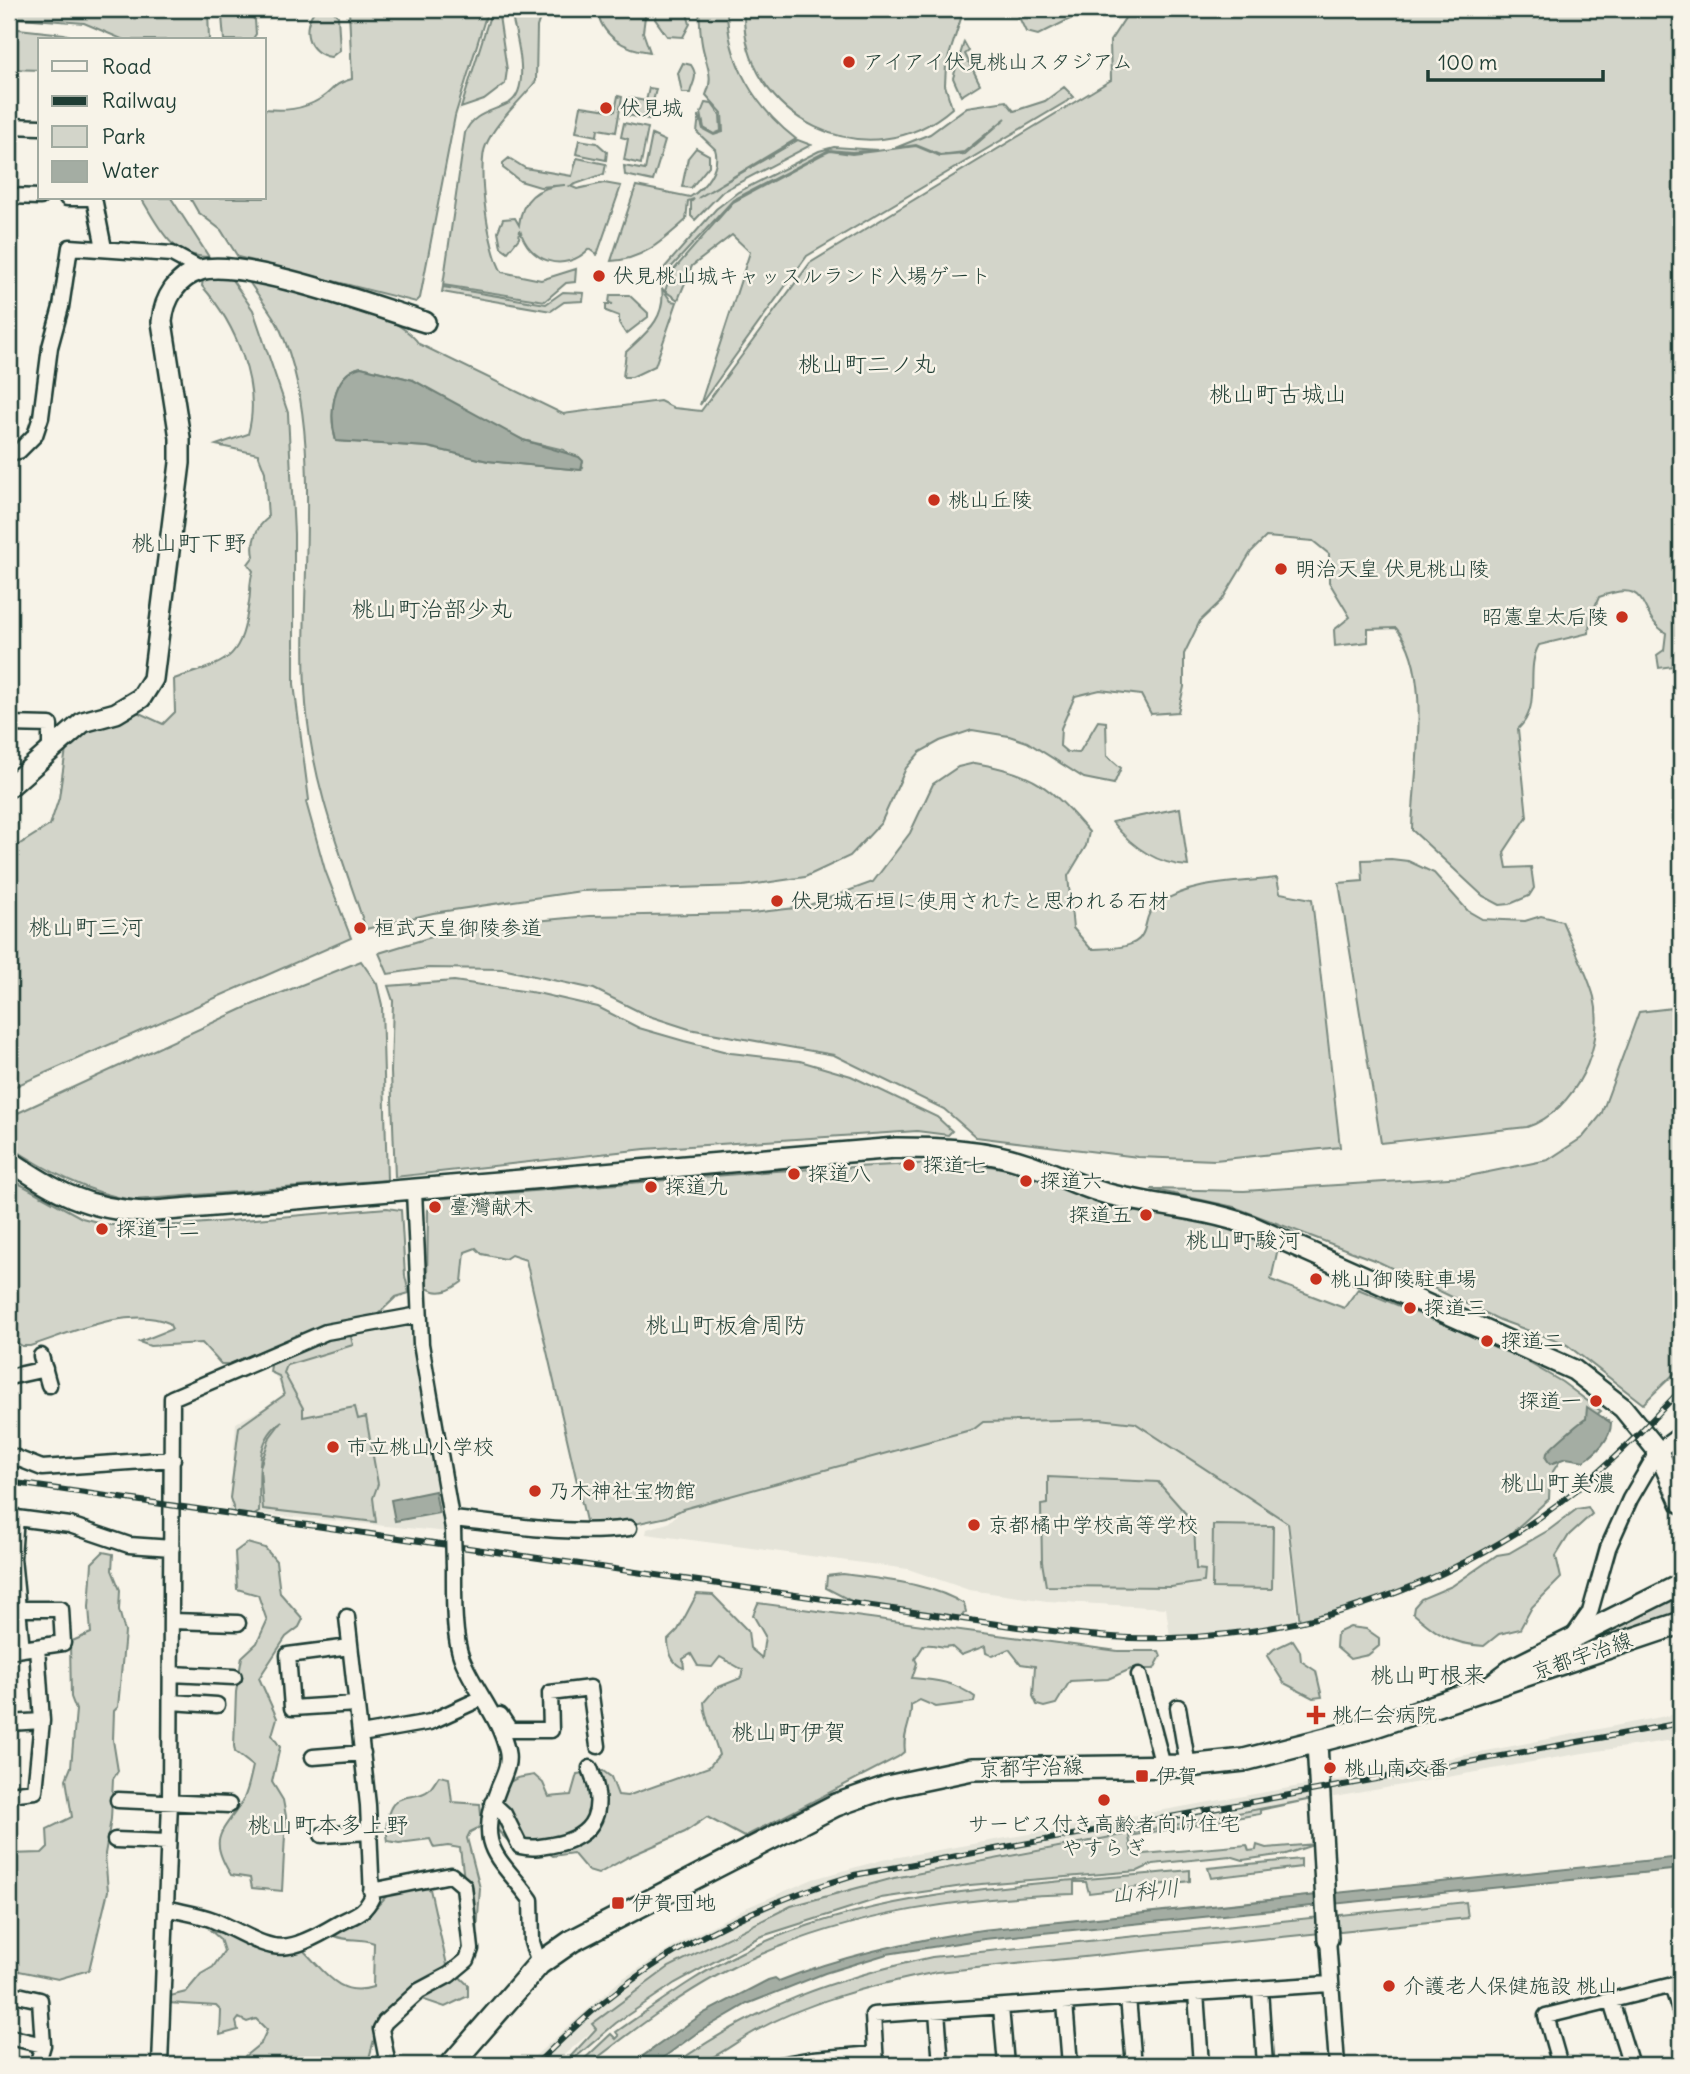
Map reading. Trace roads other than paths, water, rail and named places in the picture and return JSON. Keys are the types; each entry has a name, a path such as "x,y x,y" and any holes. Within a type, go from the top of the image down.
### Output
{"main road":[{"name":"京都宇治線","path":"451,2065 539,1964 610,1920 836,1805 887,1787 972,1769 1188,1766 1244,1760 1317,1743 1681,1623"}],"street":[{"path":"9,126 38,127"},
{"path":"9,196 38,197"},
{"path":"94,200 104,248"},
{"path":"14,452 35,435 41,417 50,347 61,307 70,247 172,254 202,270"},
{"path":"9,787 83,722 116,713 141,698 153,679 180,450 163,314 173,289 186,277 202,270 230,269 260,274 425,322"},
{"path":"9,724 50,725 50,751"},
{"path":"9,1160 74,1199 119,1211 226,1207 896,1148 945,1149 996,1155 1027,1163 1104,1193 1226,1217 1274,1234 1544,1355 1598,1386 1623,1408 1658,1451 1681,1503"},
{"path":"414,1191 421,1344 453,1524 461,1658 503,1735 508,1755 508,1764 489,1816 492,1851 531,1900 532,1942 539,1964"},
{"path":"160,2065 170,1802 172,1398 326,1332 419,1315"},
{"path":"9,1377 43,1362 49,1385"},
{"path":"1570,1640 1590,1612 1608,1548 1630,1499 1658,1451 1681,1434"},
{"path":"9,1455 41,1468 173,1459"},
{"path":"9,1794 35,1791 42,1721 22,1649 13,1558 12,1517 70,1525 130,1545 172,1548"},
{"path":"453,1524 595,1533 629,1528"},
{"path":"1485,1689 1513,1668 1681,1584"},
{"path":"20,1609 61,1609 63,1643 22,1649"},
{"path":"166,1908 209,1918 256,1943 287,1947 306,1943 366,1910 372,1897 369,1832 347,1617"},
{"path":"172,1621 238,1623"},
{"path":"350,1647 288,1655 292,1708 356,1704"},
{"path":"171,1674 234,1677"},
{"path":"1139,1675 1163,1766"},
{"path":"491,1714 497,1710 510,1730 551,1730 550,1693 590,1688 598,1745"},
{"path":"361,1734 430,1722 482,1698"},
{"path":"171,1702 217,1705"},
{"path":"1178,1707 1188,1766"},
{"path":"9,1723 42,1721"},
{"path":"1317,1743 1329,1984 1337,2065"},
{"path":"313,1757 363,1753"},
{"path":"492,1803 504,1814 520,1846 531,1849 572,1842 593,1824 597,1809 597,1785 590,1768"},
{"path":"118,1800 229,1805"},
{"path":"322,1835 369,1832"},
{"path":"114,1840 168,1842"},
{"path":"371,1891 451,1875 458,1879 464,1886 471,1950 467,1960 449,1975 419,1991 385,2022 382,2029 388,2065"},
{"path":"779,2065 876,2059 873,2015 1329,1984"},
{"path":"1560,2065 1546,2016 1677,1985 1681,2014"},
{"path":"1260,1989 1265,2065"},
{"path":"9,1993 40,2000 43,2045 37,2065"},
{"path":"1196,1993 1200,2065"},
{"path":"1128,1998 1134,2065"},
{"path":"1611,2001 1631,2065"},
{"path":"1065,2003 1070,2065"},
{"path":"1002,2007 1006,2065"},
{"path":"937,2011 941,2065"},
{"path":"9,2037 43,2045"}],"water":[{"path":"361,367 413,380 523,440 579,457 583,461 581,470 488,461 428,447 336,441 333,408 338,387 351,371"},
{"path":"1587,1407 1611,1423 1606,1440 1584,1461 1566,1458 1550,1464 1546,1458 1547,1453 1586,1419"},
{"path":"435,1491 439,1513 395,1521 391,1500"},
{"path":"1681,1857 1681,1869 984,1939 887,1954 825,1973 747,2004 697,2033 653,2065 630,2065 704,2013 768,1980 775,1978 779,1981 853,1956 930,1939 982,1930"}],"railway":[{"path":"9,1482 1018,1627 1114,1637 1171,1638 1230,1634 1344,1610 1399,1592 1452,1568 1503,1541 1552,1508 1609,1462 1681,1390"},
{"path":"535,2065 597,2008 663,1959 756,1911 854,1875 1681,1723"}],"place":[{"name":"アイアイ伏見桃山スタジアム","path":"849,62"},
{"name":"伏見城","path":"606,108"},
{"name":"伏見桃山城キャッスルランド入場ゲート","path":"599,276"},
{"name":"桃山丘陵","path":"934,500"},
{"name":"明治天皇 伏見桃山陵","path":"1281,569"},
{"name":"昭憲皇太后陵","path":"1622,617"},
{"name":"伏見城石垣に使用されたと思われる石材","path":"777,901"},
{"name":"桓武天皇御陵参道","path":"360,928"},
{"name":"探道七","path":"909,1165"},
{"name":"探道八","path":"794,1174"},
{"name":"探道六","path":"1026,1181"},
{"name":"探道九","path":"651,1187"},
{"name":"臺灣献木","path":"435,1207"},
{"name":"探道五","path":"1146,1215"},
{"name":"探道十二","path":"102,1229"},
{"name":"桃山御陵駐車場","path":"1316,1279"},
{"name":"探道三","path":"1410,1308"},
{"name":"探道二","path":"1487,1341"},
{"name":"探道一","path":"1596,1401"},
{"name":"市立桃山小学校","path":"333,1447"},
{"name":"乃木神社宝物館","path":"535,1491"},
{"name":"京都橘中学校高等学校","path":"974,1525"},
{"name":"桃仁会病院","path":"1316,1715"},
{"name":"桃山南交番","path":"1330,1768"},
{"name":"伊賀","path":"1142,1776"},
{"name":"サービス付き高齢者向け住宅 やすらぎ","path":"1104,1800"},
{"name":"伊賀団地","path":"618,1903"},
{"name":"介護老人保健施設 桃山","path":"1389,1986"}],"district":[{"name":"桃山町二ノ丸","path":"867,364"},
{"name":"桃山町古城山","path":"1278,394"},
{"name":"桃山町下野","path":"189,543"},
{"name":"桃山町治部少丸","path":"432,609"},
{"name":"桃山町三河","path":"86,927"},
{"name":"桃山町駿河","path":"1243,1240"},
{"name":"桃山町板倉周防","path":"726,1325"},
{"name":"桃山町美濃","path":"1558,1483"},
{"name":"桃山町根来","path":"1428,1675"},
{"name":"桃山町伊賀","path":"789,1732"},
{"name":"桃山町本多上野","path":"328,1825"}],"water label":[{"name":"山科川","path":"1145,1891"}]}
